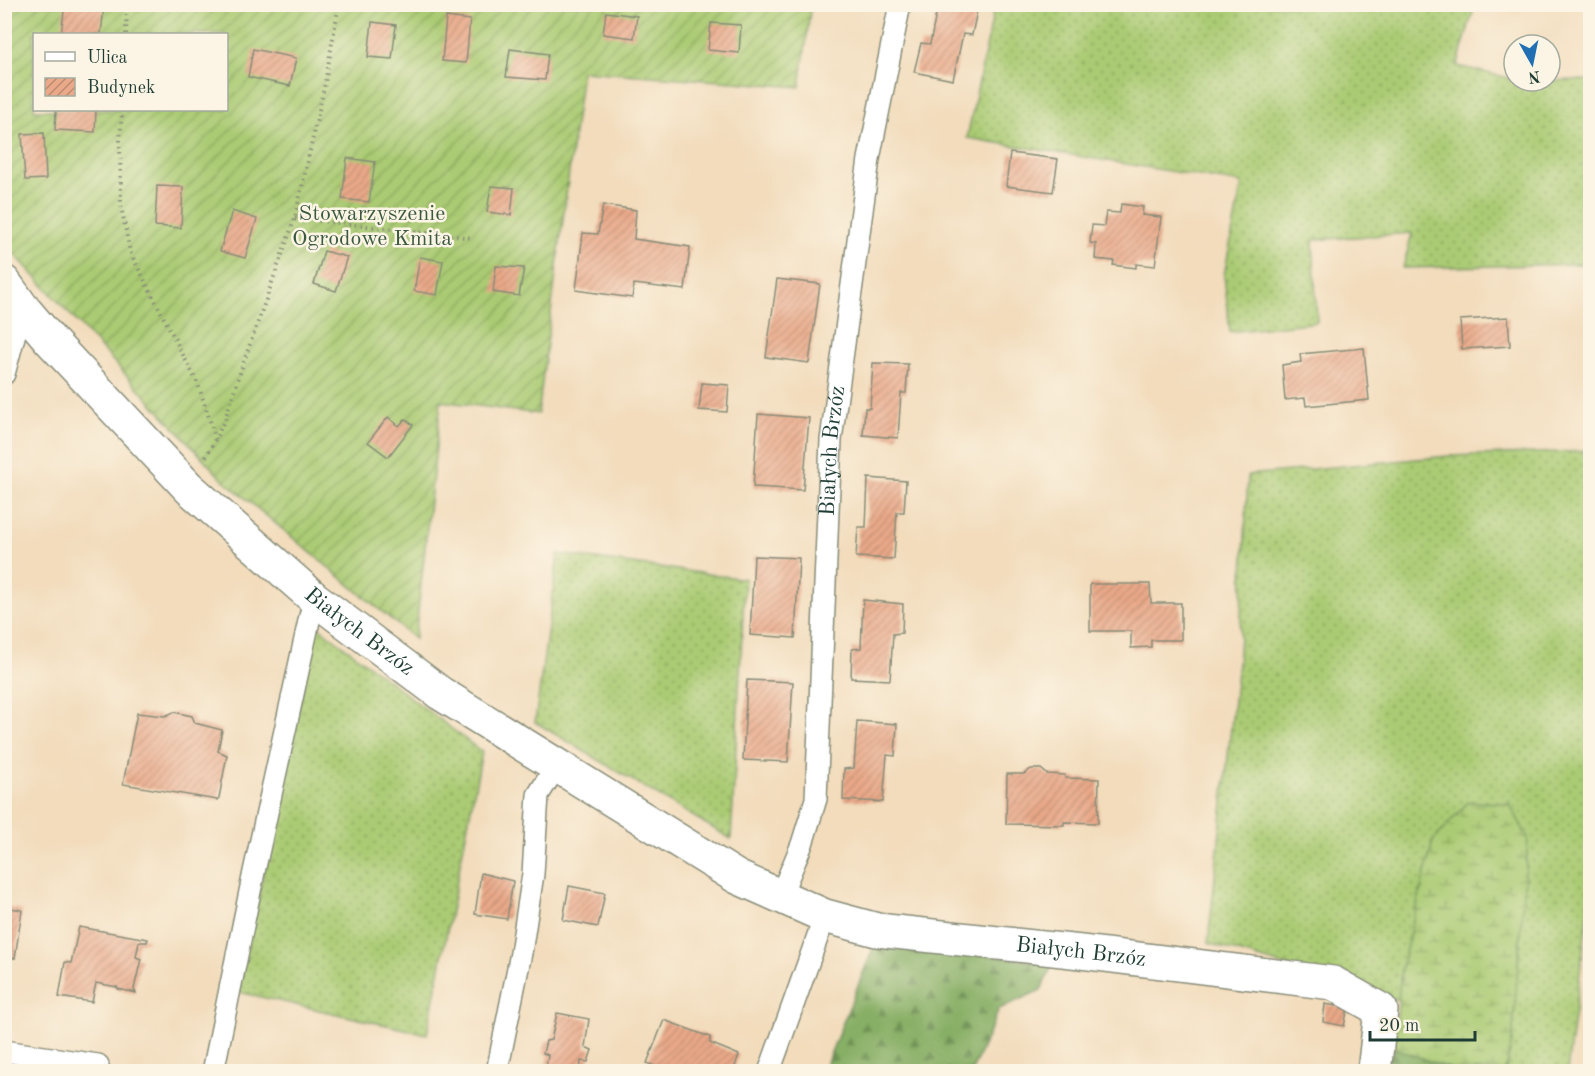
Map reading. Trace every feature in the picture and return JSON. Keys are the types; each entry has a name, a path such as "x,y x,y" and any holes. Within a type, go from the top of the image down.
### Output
{"street":[{"name":"Białych Brzóz","path":"13,295 51,341 189,488 314,598 440,693 737,877 825,916 877,930 1092,953 1333,983 1381,1010 1374,1071"}],"lane":[{"name":"Białych Brzóz","path":"780,897 802,844 816,799 831,440 869,159 900,4"},
{"path":"4,374 13,295"},
{"path":"213,1071 314,598"},
{"path":"497,1071 525,931 533,874 538,795 557,765"},
{"path":"769,1071 825,916"},
{"path":"4,1051 98,1065"}],"path":[{"path":"126,33 128,4"},
{"path":"204,460 224,422 295,218 325,83 339,4"},
{"path":"122,111 121,207 130,252 198,384 216,439"},
{"path":"295,218 473,238"}],"green space":[{"name":"Stowarzyszenie Ogrodowe Kmita","path":"5,5 811,5 800,87 582,71 538,414 441,401 415,639 222,479 5,244"},
{"path":"995,5 1475,5 1457,66 1502,76 1502,93 1562,93 1562,80 1590,80 1590,312 1584,264 1403,268 1412,233 1313,240 1317,322 1230,332 1224,275 1242,183 967,138"},
{"path":"1590,451 1590,897 1567,1071 1505,1071 1512,1041 1433,841 1398,1000 1208,943 1239,653 1248,475 1448,456"},
{"path":"558,554 745,579 731,839 535,722"},
{"path":"316,625 482,752 427,1034 238,992"},
{"path":"1468,802 1509,803 1528,838 1512,1041 1505,1071 1457,1071 1394,1048 1401,969 1433,841"},
{"path":"876,941 1053,964 1041,990 999,1009 972,1071 823,1072"},
{"path":"1394,1048 1457,1071 1382,1072"}],"building":[{"path":"65,4 104,7 101,33 61,33"},
{"path":"938,4 978,6 972,35 963,34 953,80 914,72 921,43 930,44"},
{"path":"606,12 637,16 634,38 603,34"},
{"path":"446,17 470,20 466,63 442,61"},
{"path":"372,22 396,25 392,59 368,57"},
{"path":"711,23 741,25 739,53 708,50"},
{"path":"253,49 296,58 290,86 248,77"},
{"path":"510,49 548,54 545,80 506,77"},
{"path":"56,111 96,111 95,132 55,130"},
{"path":"44,133 46,179 25,180 22,134"},
{"path":"1010,153 1058,159 1053,192 1006,186"},
{"path":"347,158 375,162 369,202 342,199"},
{"path":"157,186 183,187 181,228 155,226"},
{"path":"491,186 514,188 511,215 487,212"},
{"path":"1121,204 1143,207 1142,215 1161,217 1155,266 1136,264 1136,268 1113,265 1114,261 1095,259 1096,244 1090,243 1092,225 1104,226 1106,212 1120,213"},
{"path":"603,205 636,210 634,239 690,247 685,290 634,284 632,298 576,290 583,233 598,234"},
{"path":"232,211 257,219 245,258 220,251"},
{"path":"324,251 347,257 336,291 314,284"},
{"path":"420,257 443,261 437,295 414,291"},
{"path":"496,266 524,268 519,296 493,292"},
{"path":"777,279 820,284 809,363 766,357"},
{"path":"1508,317 1510,346 1462,349 1460,320"},
{"path":"1364,348 1369,400 1306,406 1305,398 1285,400 1282,365 1301,362 1300,354"},
{"path":"873,363 908,364 906,393 901,393 898,438 863,435 865,408 870,408"},
{"path":"702,383 729,385 727,412 699,410"},
{"path":"758,414 809,418 803,490 753,487"},
{"path":"388,417 399,426 405,419 413,425 388,457 368,442"},
{"path":"868,478 906,481 904,512 897,512 894,559 856,557 858,527 866,527"},
{"path":"754,556 799,558 795,638 750,635"},
{"path":"1090,584 1150,584 1151,603 1181,603 1181,640 1151,640 1151,647 1131,648 1131,631 1090,631"},
{"path":"863,600 903,604 902,633 893,634 890,680 851,678 852,649 861,648"},
{"path":"747,680 793,682 788,762 743,760"},
{"path":"174,712 192,716 195,723 222,730 218,751 227,755 217,800 123,784 137,713 165,716"},
{"path":"857,721 897,724 895,756 887,755 883,802 843,800 844,769 854,768"},
{"path":"1031,769 1041,769 1047,774 1065,775 1065,778 1099,779 1098,823 1006,824 1007,774 1024,774"},
{"path":"481,873 513,881 507,919 475,914"},
{"path":"569,886 605,893 598,927 563,920"},
{"path":"4,907 22,910 15,958 4,956"},
{"path":"79,927 148,939 147,942 139,942 136,957 141,959 134,989 136,993 96,983 92,1002 59,997 65,962 71,963"},
{"path":"1325,1004 1348,1008 1344,1026 1323,1022"},
{"path":"557,1013 589,1019 585,1047 592,1050 588,1062 581,1061 580,1072 560,1072 546,1068 548,1055 543,1053 546,1041 551,1040"},
{"path":"664,1020 710,1037 710,1043 739,1055 733,1072 670,1072 647,1063"}]}
